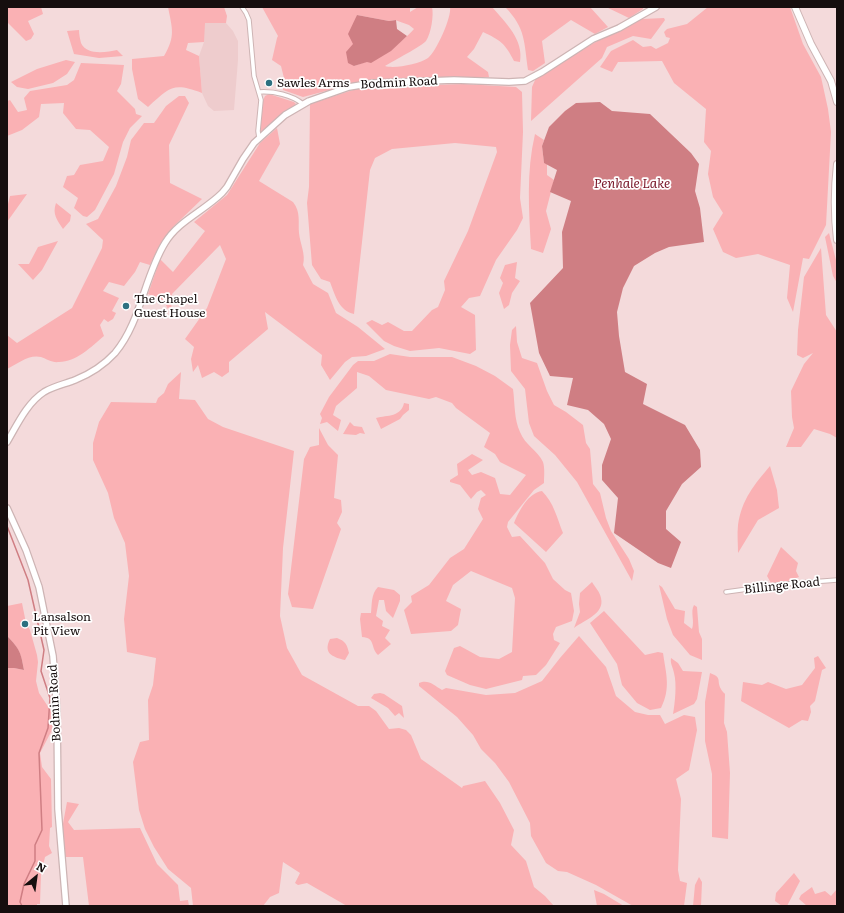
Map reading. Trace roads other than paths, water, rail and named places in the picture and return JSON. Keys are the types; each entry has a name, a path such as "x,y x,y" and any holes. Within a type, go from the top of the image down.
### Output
{"highway":[{"path":"795,7 810,44 831,81 837,102"},
{"path":"837,164 835,180 835,221 837,240"}],"main road":[{"name":"Bodmin Road","path":"7,442 25,412 41,394 51,388 75,380 93,371 115,353 129,330 157,259 166,241 175,230 224,190 246,154 259,138 285,115 303,104 349,87 373,83 447,80 503,82 525,81 542,72 593,39 625,25 656,7"},
{"name":"Bodmin Road","path":"7,508 28,556 39,587 53,656 57,711 58,809 66,906"}],"street":[{"path":"242,7 249,20 254,76 262,104 258,131 259,138"},
{"path":"259,92 269,91 296,100 303,104"},
{"name":"Billinge Road","path":"726,592 785,584 837,580"}],"water":[{"path":"357,15 389,21 396,20 397,29 407,36 391,51 371,63 367,62 354,66 348,63 346,52 353,44 348,34"},
{"name":"Penhale Lake","path":"600,102 612,111 650,114 691,153 699,164 695,191 700,208 704,242 669,247 655,253 634,266 623,288 617,312 625,372 647,384 643,404 685,425 700,450 701,467 682,484 666,511 666,529 681,542 671,568 658,563 614,533 618,498 602,480 602,465 611,439 604,424 588,410 567,405 573,378 550,376 539,353 530,303 563,268 562,232 571,201 550,192 557,170 544,163 542,146 549,127 565,111 576,103"},
{"path":"7,636 15,644 19,652 24,670 7,668"}],"waterway":[{"path":"7,526 28,580 44,650 41,671 50,698 48,728 39,753 42,830 35,845 35,861 24,884 20,902 22,906"}],"place":[{"name":"Sawles Arms","path":"269,83"},
{"name":"The Chapel Guest House","path":"126,306"},
{"name":"Lansalson Pit View","path":"25,624"}]}
